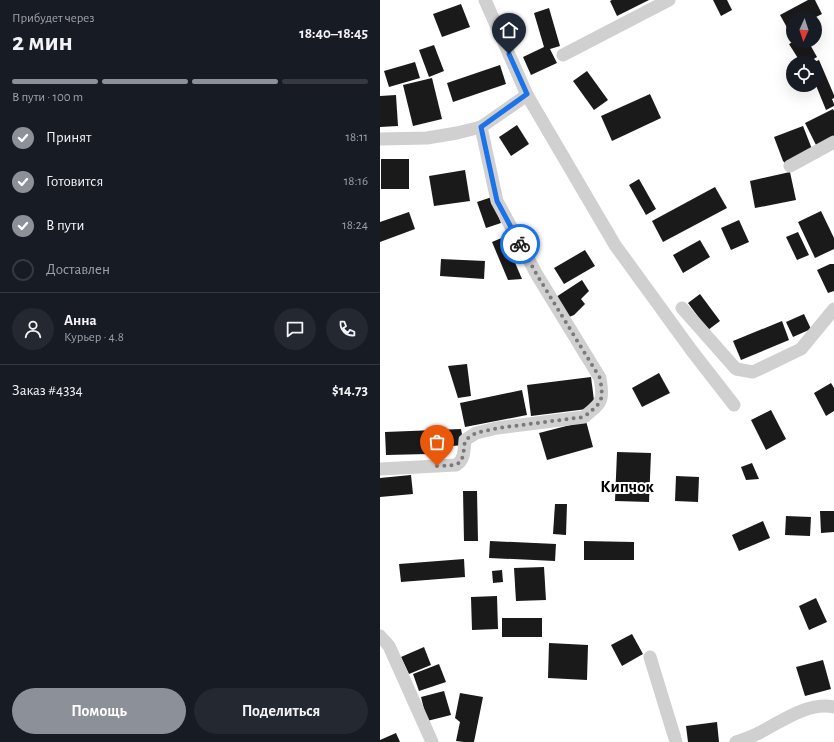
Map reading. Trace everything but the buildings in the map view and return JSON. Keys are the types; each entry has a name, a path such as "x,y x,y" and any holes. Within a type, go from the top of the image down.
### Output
{"street":[{"path":"485,0 527,94 615,245 692,351 734,405"},
{"path":"563,55 669,0"},
{"path":"380,139 427,138 457,134 481,127 527,94"},
{"path":"380,469 456,465 463,459 465,440 476,433 498,428 584,417 601,401 602,392 600,378 537,275 497,201 481,127"},
{"path":"790,166 834,142"},
{"path":"682,308 736,370 753,372 801,349 834,308"},
{"path":"380,636 389,646 432,742"},
{"path":"650,657 676,742"},
{"path":"736,742 755,735 808,708 826,705 834,707"}],"way so far":[{"path":"437,466 451,466 460,463 463,459 465,440 476,433 498,428 584,417 601,401 602,392 600,378 537,275 520,244"}],"district":[{"name":"Кипчок","path":"627,486"}],"route":[{"path":"509,54 527,94 481,127 497,201 520,244"}]}
